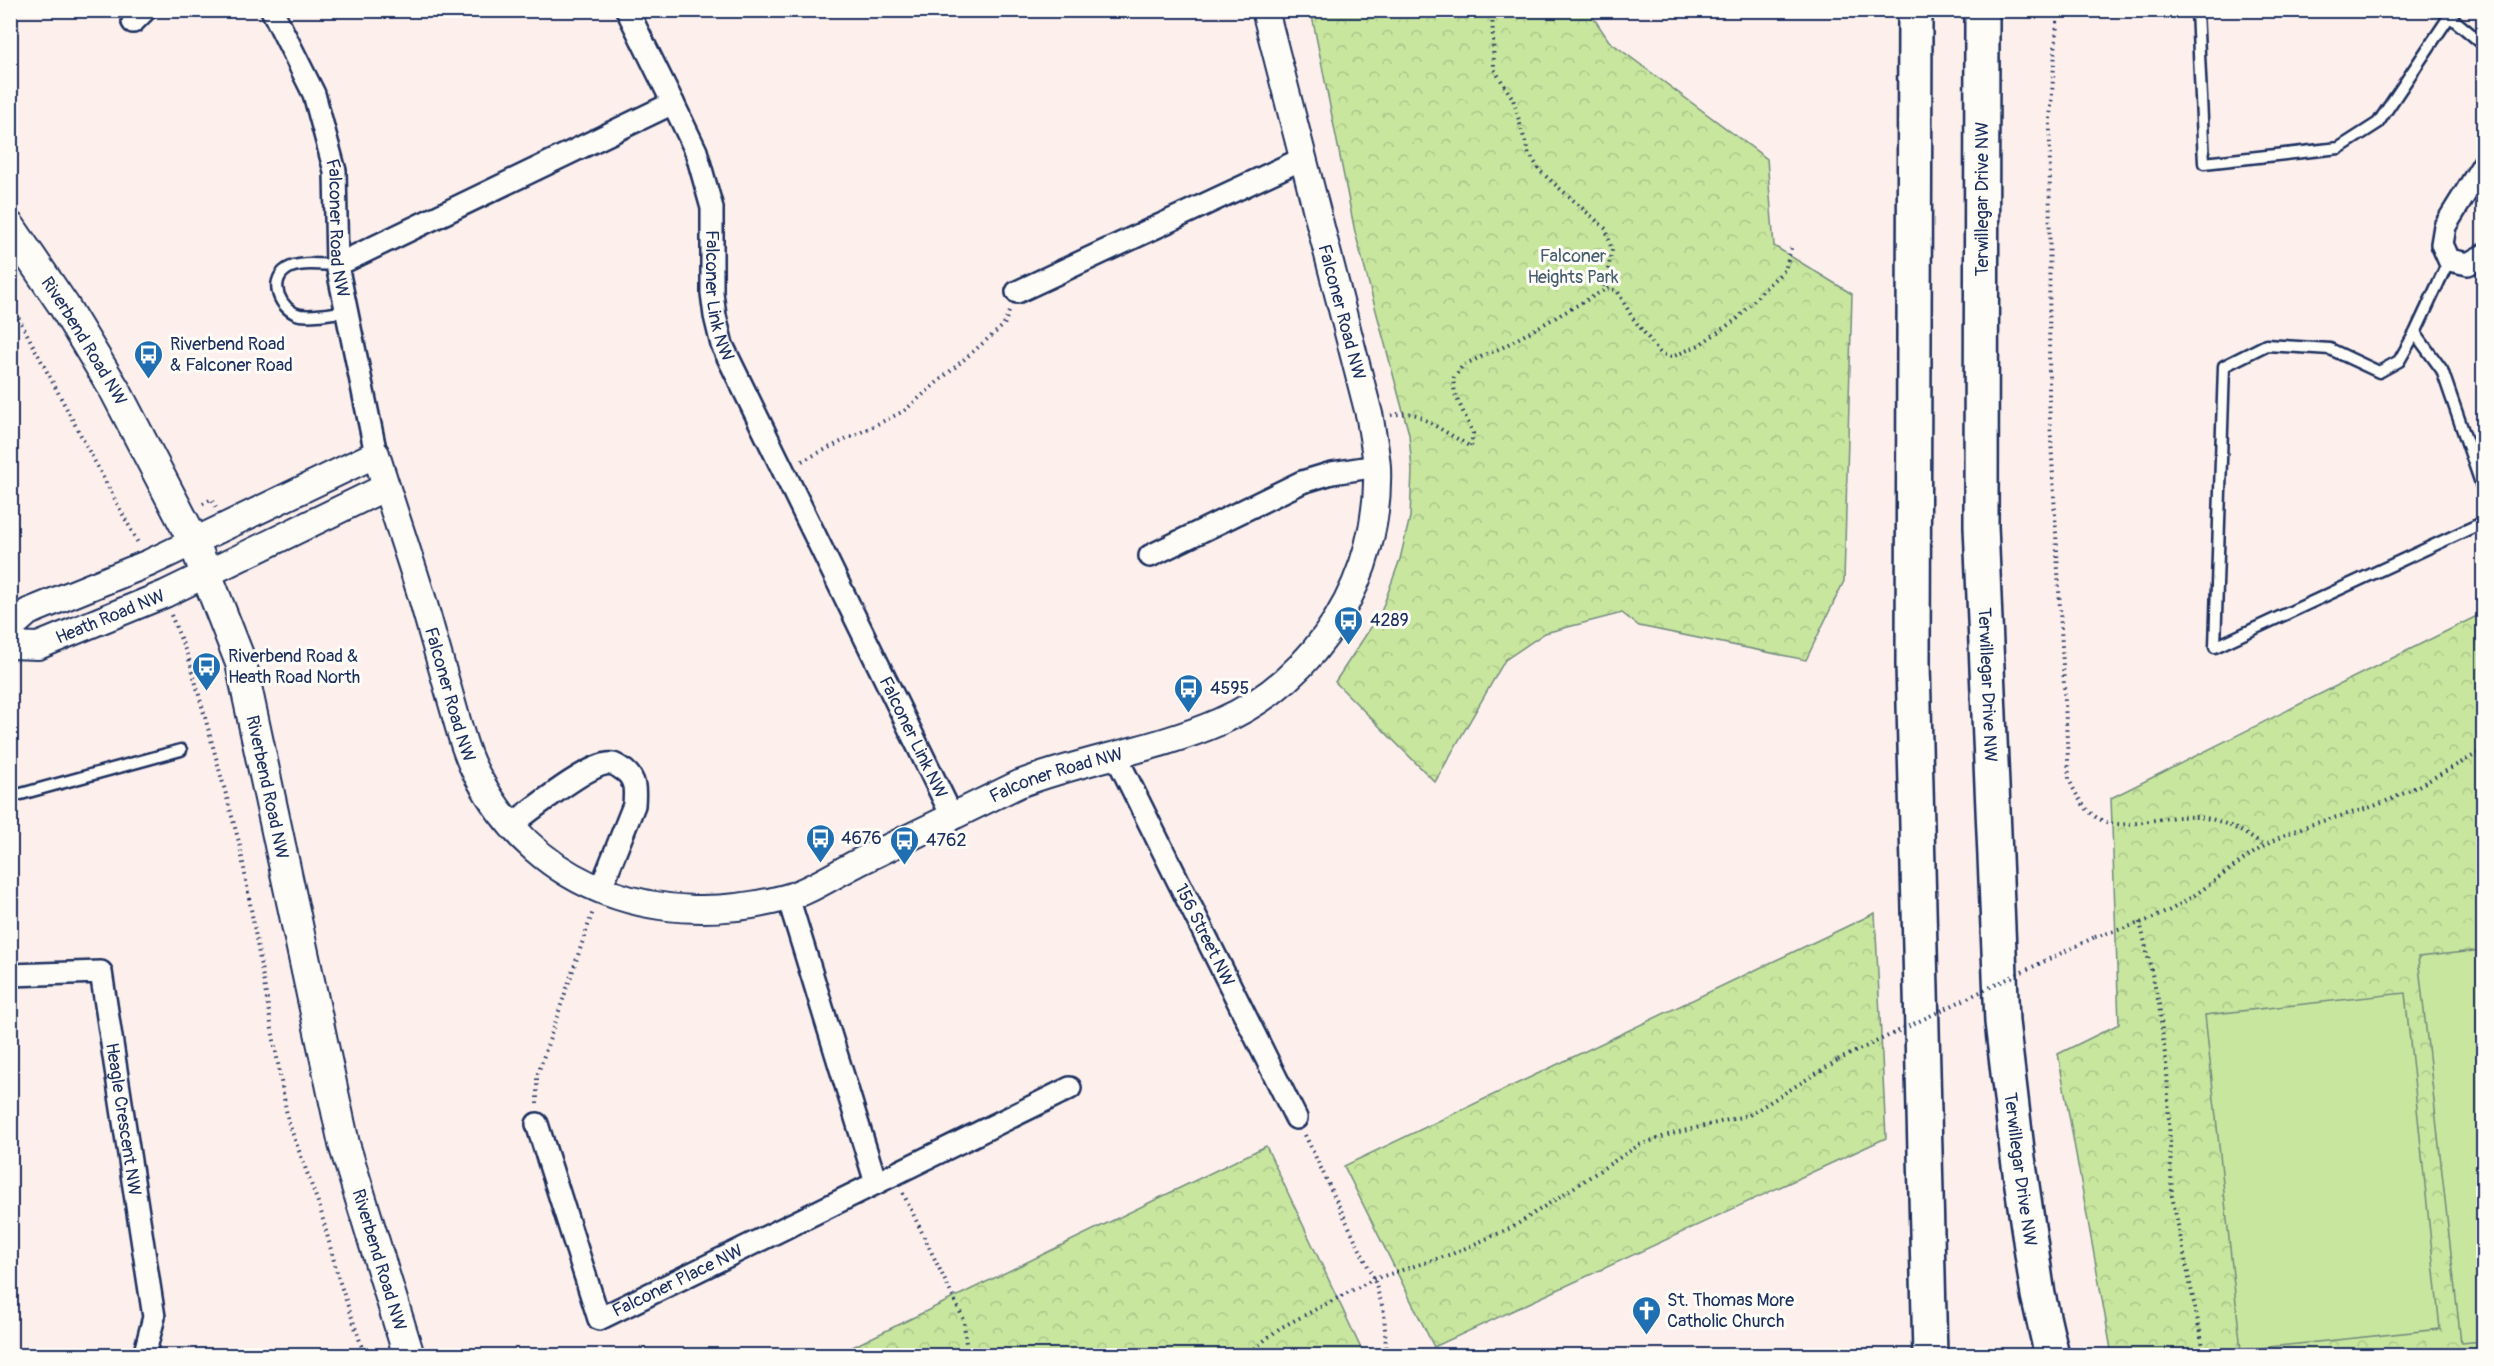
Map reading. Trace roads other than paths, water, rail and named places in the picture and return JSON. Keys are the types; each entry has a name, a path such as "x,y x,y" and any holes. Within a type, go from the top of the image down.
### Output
{"main road":[{"path":"1915,10 1913,664 1930,1356"},
{"name":"Terwillegar Drive NW","path":"1982,10 1981,526 2002,1022 2038,1295 2052,1356"},
{"name":"Riverbend Road NW","path":"10,227 64,306 99,364 193,540 241,663 344,1144 409,1356"}],"street":[{"name":"Falconer Road NW","path":"272,10 314,94 335,171 337,265 376,454 423,601 463,744 481,783 511,825 573,878 600,890 651,906 693,910 739,908 788,897 952,816 1055,770 1220,722 1267,697 1292,677 1329,630 1357,581 1369,548 1375,506 1377,466 1370,418 1265,10"},
{"name":"Falconer Link NW","path":"627,10 696,151 712,208 712,293 722,345 952,816"},
{"path":"337,265 673,103"},
{"path":"1017,292 1302,159"},
{"path":"2484,163 2445,226 2442,244 2449,260 2468,264 2484,255"},
{"path":"193,540 376,454"},
{"path":"1150,556 1302,482 1332,472 1377,466"},
{"path":"208,575 386,487"},
{"name":"Heath Road NW","path":"10,628 28,612 149,563 193,540"},
{"name":"Heath Road NW","path":"10,645 38,646 168,605 208,575"},
{"name":"156 Street NW","path":"1115,754 1296,1118"},
{"path":"511,825 594,767 613,764 622,769 632,778 635,791 634,805 600,890"},
{"path":"788,897 885,1179"},
{"name":"Heagle Crescent NW","path":"10,975 101,972 154,1317 144,1356"},
{"name":"Falconer Place NW","path":"537,1124 599,1319 1070,1088"}],"lane":[{"path":"2197,10 2204,163 2339,148 2378,123 2446,14 2484,45"},
{"path":"2449,260 2415,333 2399,361 2379,372 2330,349 2266,345 2224,366 2215,647 2484,522"},
{"path":"337,265 297,266 287,269 279,278 277,288 281,303 289,311 300,315 346,311"},
{"path":"2415,333 2442,370 2484,492"},
{"path":"10,795 21,794 181,750"}],"place":[{"name":"Riverbend Road & Falconer Road","path":"149,380"},
{"name":"4289","path":"1349,646"},
{"name":"Riverbend Road & Heath Road North","path":"207,692"},
{"name":"4595","path":"1189,714"},
{"name":"4676","path":"820,864"},
{"name":"4762","path":"905,866"},
{"name":"St. Thomas More Catholic Church","path":"1646,1336"}],"park label":[{"name":"Falconer Heights Park","path":"1573,266"}]}
